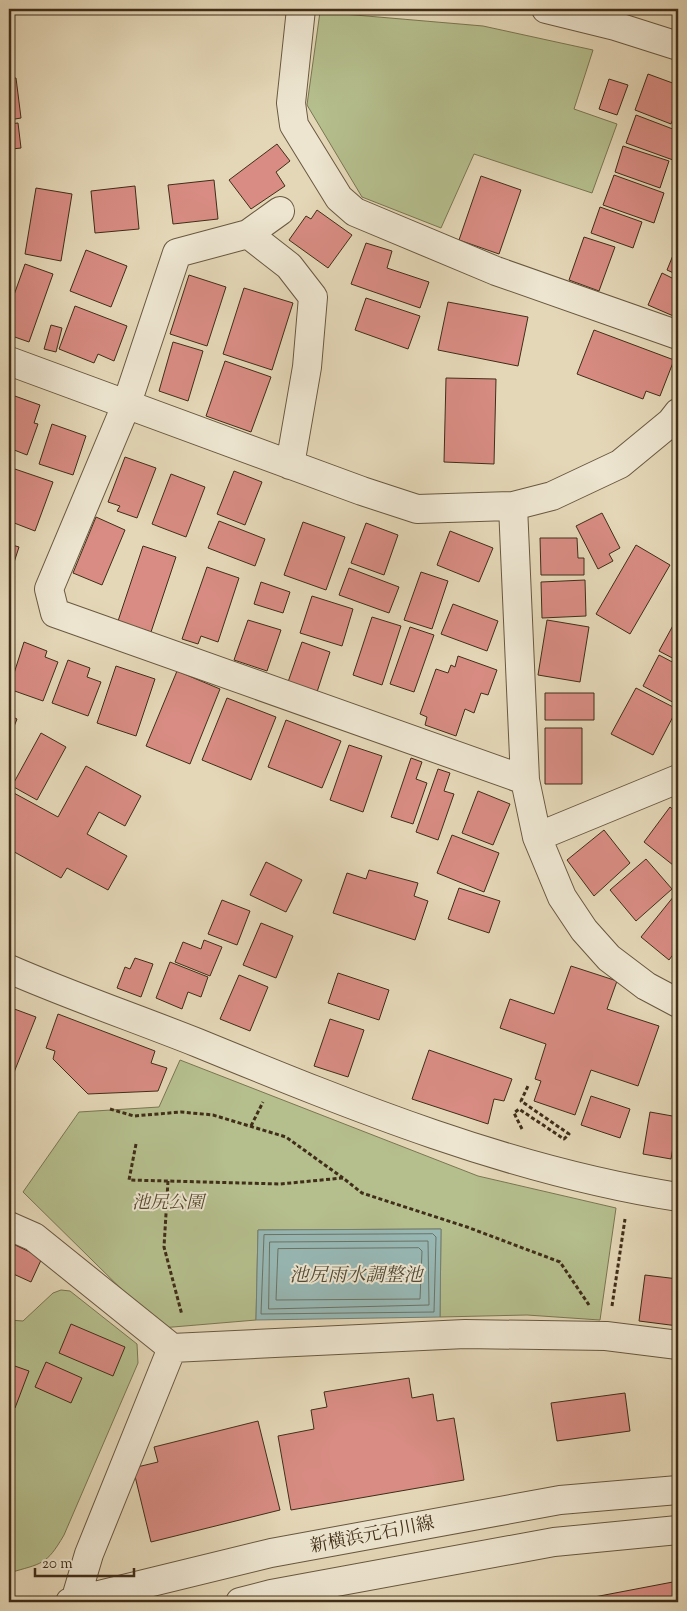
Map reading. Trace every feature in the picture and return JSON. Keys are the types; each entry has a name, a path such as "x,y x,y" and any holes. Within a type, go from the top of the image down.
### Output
{"street":[{"path":"301,9 291,103 294,125 339,198 355,212 496,271 678,335"},
{"path":"546,9 616,26 678,46"},
{"path":"280,211 248,234 177,253 127,404 49,589 55,613 525,780"},
{"path":"248,234 289,266 313,297 307,367 290,464"},
{"path":"9,362 362,492 417,509 513,506 552,496 620,464 672,422 678,413"},
{"path":"513,506 525,780 537,837 562,898 584,930 609,958 646,986 678,1003"},
{"path":"537,837 678,779"},
{"path":"9,969 398,1122 451,1141 598,1183 678,1197"},
{"path":"9,1226 34,1237 182,1348 465,1334 606,1336 678,1345"},
{"path":"73,1602 89,1554 182,1348"},
{"name":"新横浜元石川線","path":"73,1602 271,1553 550,1501 678,1490"},
{"path":"240,1602 271,1594 554,1542 678,1530"}],"path":[{"path":"528,1086 521,1101 569,1134 564,1140 519,1109 514,1113 540,1166"},
{"path":"110,1109 134,1116 181,1112 213,1115 286,1137 362,1192 560,1262 590,1306"},
{"path":"136,1144 129,1180 280,1184 343,1178"},
{"path":"168,1181 164,1247 182,1348"},
{"path":"612,1307 624,1225"}],"green space":[{"path":"320,12 483,26 593,50 574,109 617,124 592,193 474,154 441,228 362,197 307,105"},
{"name":"池尻公園","path":"180,1060 478,1176 616,1208 600,1320 527,1315 440,1317 441,1229 258,1230 256,1320 161,1328 23,1192 79,1112 159,1107"},
{"path":"61,1290 70,1291 137,1344 138,1363 58,1545 42,1562 9,1573 9,1320 23,1321 53,1293"}],"water":[{"name":"池尻雨水調整池","path":"441,1229 440,1317 256,1320 258,1230"}],"building":[{"path":"648,74 678,85 678,105 671,124 635,110"},
{"path":"9,78 16,78 21,118 9,120"},
{"path":"609,79 628,85 617,115 599,109"},
{"path":"636,115 678,131 678,146 673,160 626,143"},
{"path":"18,123 21,148 12,149 13,154 9,155 9,124"},
{"path":"277,144 290,161 276,172 285,186 251,209 229,180"},
{"path":"623,146 669,161 660,188 615,172"},
{"path":"614,175 664,193 654,223 603,205"},
{"path":"481,176 521,190 499,254 459,240"},
{"path":"214,180 218,219 173,224 168,185"},
{"path":"135,186 139,229 95,233 91,191"},
{"path":"36,188 72,194 61,261 25,254"},
{"path":"600,207 642,222 633,248 591,233"},
{"path":"317,210 352,235 328,268 289,240 306,216 311,219"},
{"path":"584,237 615,247 599,291 569,280"},
{"path":"366,243 392,251 387,268 429,282 420,308 351,284"},
{"path":"678,243 678,275 667,270"},
{"path":"86,250 127,266 111,307 70,291"},
{"path":"25,264 53,274 29,342 9,335 9,309"},
{"path":"662,273 678,281 678,318 648,305"},
{"path":"189,275 226,287 207,346 170,334"},
{"path":"244,288 293,303 272,370 223,354"},
{"path":"366,298 420,316 408,349 355,330"},
{"path":"448,302 528,317 518,366 438,350"},
{"path":"75,306 127,326 114,361 98,354 94,363 59,349"},
{"path":"51,325 62,328 56,352 44,349"},
{"path":"594,330 674,360 660,396 646,391 643,399 577,374"},
{"path":"173,342 203,351 188,401 159,391"},
{"path":"225,361 271,377 251,432 206,416"},
{"path":"446,378 496,379 494,464 444,462"},
{"path":"12,395 40,405 34,423 38,424 27,455 9,448 9,405"},
{"path":"52,424 86,436 73,475 39,464"},
{"path":"125,457 156,468 137,518 117,511 120,506 108,502"},
{"path":"9,467 53,482 35,531 9,521"},
{"path":"234,471 262,482 245,525 217,514"},
{"path":"171,474 205,487 186,537 152,524"},
{"path":"602,513 620,548 609,554 613,561 598,569 576,526"},
{"path":"96,517 125,530 102,585 73,573"},
{"path":"219,521 265,539 255,566 208,548"},
{"path":"303,522 345,537 326,590 284,575"},
{"path":"366,523 398,535 384,575 351,563"},
{"path":"450,531 493,548 479,582 437,565"},
{"path":"540,538 577,538 578,558 584,558 584,575 541,575"},
{"path":"9,544 19,547 9,578"},
{"path":"636,545 670,565 630,634 596,614"},
{"path":"143,546 176,557 151,632 118,621"},
{"path":"207,567 239,578 218,642 201,636 198,644 182,639"},
{"path":"349,568 399,587 389,613 339,595"},
{"path":"421,572 448,581 432,629 404,620"},
{"path":"585,580 586,616 542,618 541,582"},
{"path":"261,582 290,592 283,613 254,604"},
{"path":"312,596 353,609 342,646 300,633"},
{"path":"453,604 498,621 487,651 441,634"},
{"path":"372,617 401,626 382,685 353,675"},
{"path":"248,620 281,630 267,671 234,660"},
{"path":"547,620 589,627 580,682 538,675"},
{"path":"676,620 678,622 678,661 659,651"},
{"path":"410,627 434,635 414,692 390,684"},
{"path":"24,642 47,651 45,657 58,662 43,701 9,689"},
{"path":"302,642 330,652 317,692 288,682"},
{"path":"659,655 678,665 678,705 643,686"},
{"path":"458,656 497,670 488,695 481,693 474,713 465,709 456,736 425,725 427,717 420,714 436,669 448,673 451,665 455,667"},
{"path":"68,660 90,668 87,677 101,682 88,716 52,703"},
{"path":"116,666 155,679 136,736 97,723"},
{"path":"177,671 220,689 190,764 146,746"},
{"path":"636,688 677,709 653,755 611,734"},
{"path":"545,693 594,693 594,720 545,720"},
{"path":"227,698 276,717 251,780 202,760"},
{"path":"9,715 17,719 9,739"},
{"path":"286,720 341,741 322,788 268,767"},
{"path":"545,728 582,728 582,784 545,784"},
{"path":"41,733 66,747 37,800 12,786"},
{"path":"349,745 382,756 363,812 330,800"},
{"path":"411,758 422,762 416,779 427,783 413,824 391,817"},
{"path":"86,766 141,796 125,826 99,812 87,834 127,856 108,890 67,868 61,878 9,849 9,799 12,792 58,817"},
{"path":"438,769 450,773 444,791 454,794 438,840 416,832"},
{"path":"478,791 510,804 493,845 462,833"},
{"path":"670,807 678,814 678,869 644,842"},
{"path":"604,830 630,863 594,896 567,860"},
{"path":"452,835 499,853 484,892 437,873"},
{"path":"646,859 672,889 636,921 610,890"},
{"path":"266,862 302,880 286,912 250,895"},
{"path":"369,870 418,883 414,896 428,901 415,940 333,913 347,873 366,879"},
{"path":"459,888 500,901 489,933 448,919"},
{"path":"674,896 678,899 678,948 669,960 641,937"},
{"path":"222,900 250,911 237,945 208,934"},
{"path":"261,923 293,936 276,978 243,965"},
{"path":"204,940 222,947 210,976 175,962 183,942 201,949"},
{"path":"135,958 153,964 141,997 117,988 125,967 130,969"},
{"path":"170,962 208,977 201,997 188,992 182,1009 156,998"},
{"path":"571,966 617,981 607,1009 659,1026 638,1086 591,1070 575,1115 534,1101 541,1081 535,1079 546,1044 500,1028 510,999 554,1014"},
{"path":"338,973 389,990 379,1020 328,1003"},
{"path":"239,975 268,987 250,1031 220,1019"},
{"path":"9,1007 36,1017 9,1085"},
{"path":"58,1014 155,1051 151,1063 167,1068 158,1091 88,1094 53,1059 55,1051 46,1048"},
{"path":"330,1019 364,1030 348,1077 314,1066"},
{"path":"429,1050 512,1079 504,1101 494,1099 488,1124 412,1099"},
{"path":"591,1096 630,1109 620,1138 581,1125"},
{"path":"650,1112 678,1117 671,1159 643,1154"},
{"path":"9,1242 42,1258 31,1282 9,1272"},
{"path":"645,1275 678,1279 678,1326 639,1321"},
{"path":"71,1324 125,1347 113,1376 59,1353"},
{"path":"46,1362 82,1378 71,1403 35,1387"},
{"path":"9,1364 29,1371 15,1408 9,1406"},
{"path":"409,1378 412,1398 433,1394 437,1421 454,1418 464,1480 291,1510 278,1436 314,1429 311,1410 327,1407 324,1392"},
{"path":"625,1393 630,1431 557,1441 551,1403"},
{"path":"258,1421 280,1510 151,1542 133,1468 158,1462 154,1447"},
{"path":"678,1581 678,1602 568,1602"}]}
